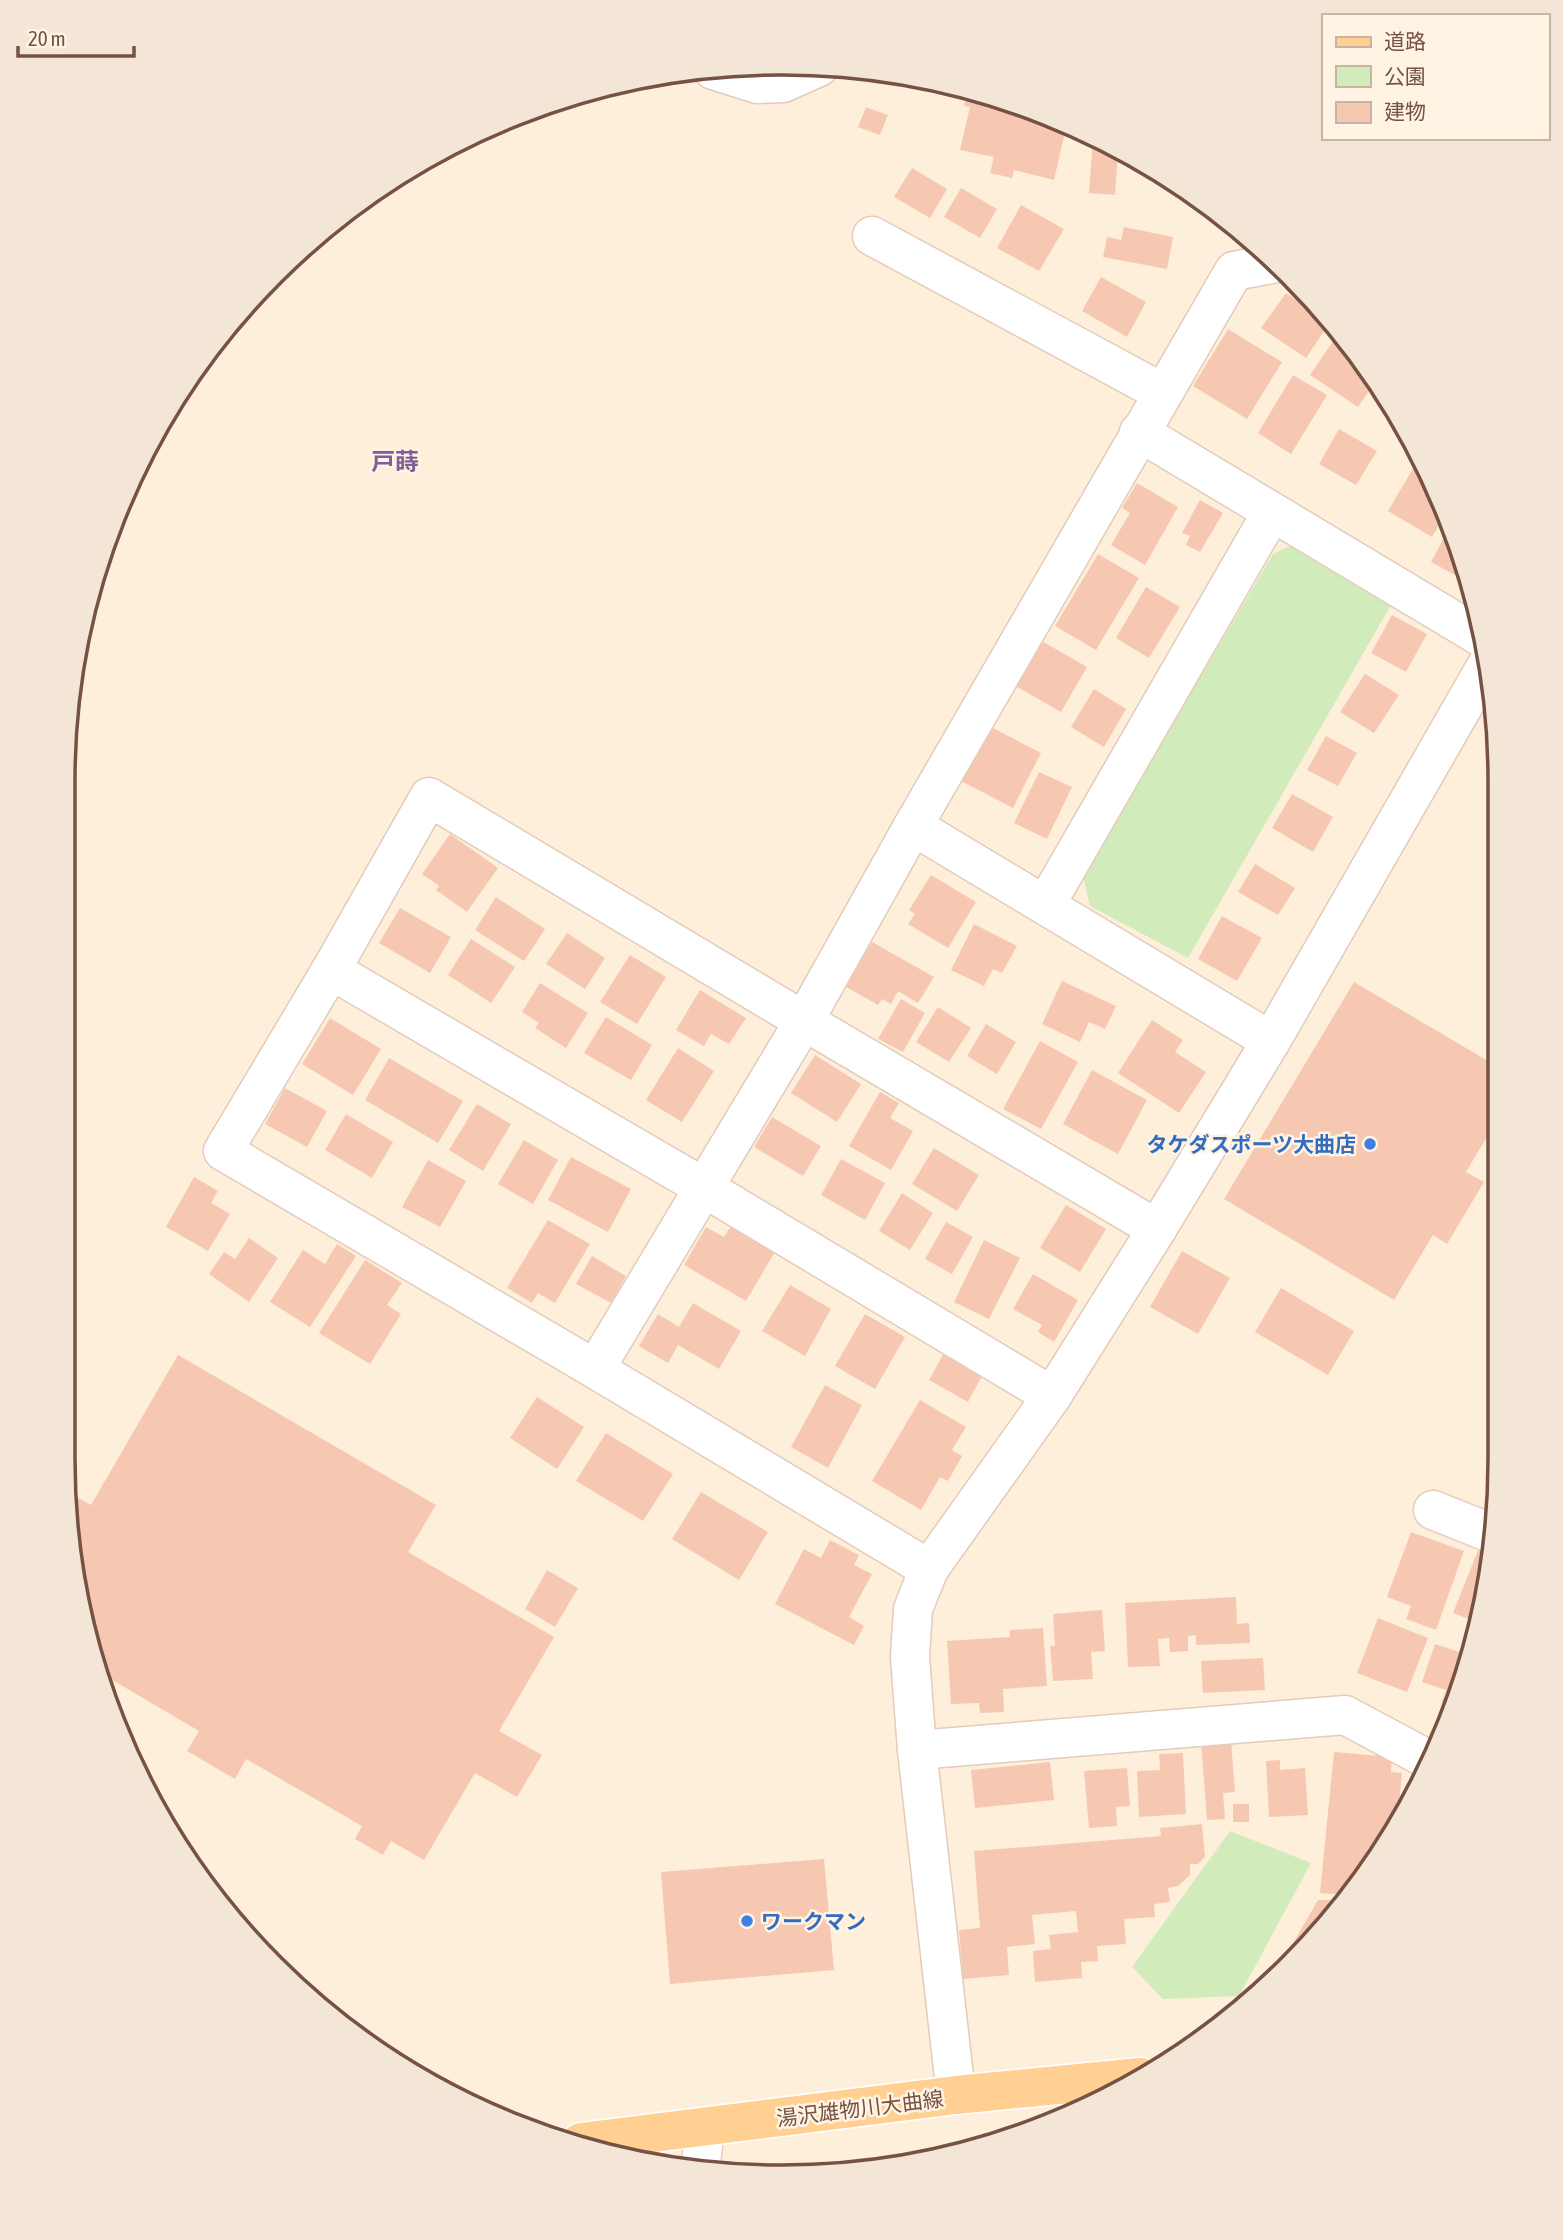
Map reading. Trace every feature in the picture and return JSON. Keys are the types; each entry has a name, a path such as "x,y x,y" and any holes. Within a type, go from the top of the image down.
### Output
{"main road":[{"name":"湯沢雄物川大曲線","path":"597,2140 956,2095 1118,2079"}],"street":[{"path":"734,77 757,85 783,83 799,76"},
{"path":"873,236 1163,393"},
{"path":"595,1369 803,1021 1139,432 1234,271 1263,266"},
{"path":"1139,432 1471,631"},
{"path":"1046,904 1272,512"},
{"path":"956,2095 917,1750 911,1657 913,1609 929,1569 1052,1396 1157,1229 1271,1041 1480,677"},
{"path":"929,1569 223,1151 331,970 429,797 1157,1229"},
{"path":"913,826 1271,1041"},
{"path":"331,970 703,1187 1052,1396"},
{"path":"1433,1510 1484,1530"},
{"path":"917,1750 1345,1715 1422,1755"},
{"path":"701,2160 705,2128"}],"green space":[{"path":"1299,542 1395,598 1188,958 1090,906 1083,876 1273,554"},
{"path":"1230,1831 1311,1863 1239,1996 1163,1999 1132,1967"}],"building":[{"path":"966,100 1064,135 1054,180 1014,170 1012,178 990,173 994,157 960,150 970,107 964,106"},
{"path":"866,107 888,115 880,135 858,127"},
{"path":"1092,147 1117,161 1115,195 1089,193"},
{"path":"912,168 947,189 930,218 894,197"},
{"path":"961,188 997,209 980,238 944,217"},
{"path":"1021,205 1064,229 1039,271 997,248"},
{"path":"1124,227 1173,237 1167,269 1103,257 1107,237 1121,240"},
{"path":"1101,277 1146,302 1127,337 1082,311"},
{"path":"1286,293 1297,300 1324,331 1306,358 1261,328"},
{"path":"1228,329 1282,362 1247,419 1193,386"},
{"path":"1333,341 1370,390 1358,407 1310,375"},
{"path":"1293,375 1327,395 1291,454 1258,433"},
{"path":"1339,429 1377,451 1356,485 1319,464"},
{"path":"1414,467 1439,525 1432,537 1388,511"},
{"path":"1137,483 1178,507 1145,565 1111,545 1130,513 1122,508"},
{"path":"1200,500 1223,513 1200,552 1186,545 1190,536 1182,533"},
{"path":"1444,538 1457,576 1431,562"},
{"path":"1098,554 1139,578 1096,650 1055,626"},
{"path":"1146,587 1180,607 1149,658 1116,638"},
{"path":"1392,615 1427,634 1406,672 1371,653"},
{"path":"1040,640 1087,667 1061,712 1014,685"},
{"path":"1365,674 1399,695 1374,733 1340,712"},
{"path":"1094,689 1126,709 1104,747 1071,727"},
{"path":"989,726 1041,753 1013,808 961,781"},
{"path":"1326,736 1357,753 1338,786 1307,770"},
{"path":"1039,772 1072,787 1047,839 1014,823"},
{"path":"1292,794 1333,817 1313,852 1272,828"},
{"path":"450,834 498,868 467,912 436,890 439,886 422,874"},
{"path":"1255,864 1295,888 1278,915 1238,892"},
{"path":"931,875 976,902 948,948 908,924 915,914 909,910"},
{"path":"496,897 545,929 524,961 475,930"},
{"path":"400,908 451,937 430,973 379,943"},
{"path":"1222,916 1262,938 1237,981 1198,959"},
{"path":"974,924 1017,946 1002,973 993,969 984,986 951,970"},
{"path":"567,933 605,958 585,989 546,964"},
{"path":"471,939 515,967 491,1003 448,975"},
{"path":"872,942 934,977 918,1003 898,991 891,1004 882,999 878,1005 846,987"},
{"path":"630,955 666,977 637,1024 600,1002"},
{"path":"1062,981 1116,1006 1105,1029 1089,1022 1080,1042 1042,1024"},
{"name":"タケダスポーツ大曲店","path":"1354,982 1488,1061 1488,1135 1466,1172 1484,1182 1447,1244 1433,1235 1394,1300 1224,1199"},
{"path":"540,983 588,1013 566,1048 535,1028 539,1023 522,1012"},
{"path":"700,990 746,1018 729,1044 711,1034 704,1046 676,1030"},
{"path":"901,999 925,1013 903,1052 878,1039"},
{"path":"938,1007 971,1028 949,1062 916,1042"},
{"path":"606,1017 652,1045 631,1080 584,1053"},
{"path":"330,1018 381,1049 353,1095 302,1064"},
{"path":"1152,1020 1183,1040 1175,1052 1206,1072 1179,1113 1118,1073"},
{"path":"986,1024 1016,1042 997,1074 967,1056"},
{"path":"1040,1041 1078,1062 1041,1129 1003,1109"},
{"path":"678,1048 714,1071 682,1122 646,1100"},
{"path":"815,1055 861,1084 837,1122 791,1093"},
{"path":"389,1058 463,1101 438,1143 365,1100"},
{"path":"1092,1070 1147,1100 1118,1154 1063,1124"},
{"path":"285,1088 327,1111 307,1147 265,1124"},
{"path":"880,1092 899,1103 890,1118 913,1131 891,1170 849,1146"},
{"path":"477,1104 511,1124 483,1171 449,1150"},
{"path":"346,1114 393,1142 372,1178 325,1150"},
{"path":"772,1117 821,1146 803,1176 754,1147"},
{"path":"524,1140 558,1160 533,1204 498,1184"},
{"path":"934,1148 979,1175 957,1211 912,1184"},
{"path":"571,1157 631,1189 608,1232 548,1200"},
{"path":"841,1159 885,1183 865,1220 821,1195"},
{"path":"428,1160 466,1181 440,1227 402,1207"},
{"path":"194,1177 218,1191 211,1203 230,1214 208,1251 166,1227"},
{"path":"902,1193 933,1213 910,1250 879,1231"},
{"path":"1066,1205 1106,1229 1080,1272 1040,1248"},
{"path":"548,1220 590,1244 555,1303 538,1293 532,1303 507,1288"},
{"path":"946,1222 973,1237 952,1274 925,1259"},
{"path":"732,1224 776,1250 746,1301 684,1265 706,1227 724,1237"},
{"path":"249,1238 278,1258 249,1302 209,1274 224,1252 235,1259"},
{"path":"984,1240 1020,1258 989,1319 954,1302"},
{"path":"337,1244 356,1256 310,1327 270,1302 303,1250 325,1264"},
{"path":"1182,1251 1230,1278 1198,1334 1150,1307"},
{"path":"592,1256 626,1276 611,1303 576,1284"},
{"path":"365,1260 402,1283 387,1305 401,1314 370,1364 319,1333"},
{"path":"1033,1274 1078,1300 1054,1342 1038,1332 1042,1325 1013,1309"},
{"path":"790,1285 831,1309 805,1356 762,1331"},
{"path":"1281,1288 1354,1331 1328,1375 1255,1332"},
{"path":"693,1303 741,1331 719,1369 678,1345 668,1363 639,1346 658,1314 679,1327"},
{"path":"865,1314 905,1337 875,1389 835,1366"},
{"path":"945,1351 984,1372 968,1402 929,1380"},
{"path":"178,1355 436,1505 408,1552 554,1637 499,1731 542,1755 517,1797 475,1773 424,1860 391,1841 383,1855 355,1839 362,1826 246,1759 235,1779 187,1751 199,1731 111,1679 89,1596 81,1551 77,1497 91,1505"},
{"path":"825,1385 862,1405 828,1468 791,1447"},
{"path":"537,1397 584,1427 557,1469 510,1438"},
{"path":"920,1400 966,1427 952,1450 962,1456 948,1481 940,1477 921,1510 872,1481"},
{"path":"606,1433 673,1474 643,1521 576,1481"},
{"path":"701,1492 768,1532 739,1580 672,1539"},
{"path":"1411,1532 1464,1551 1436,1630 1406,1619 1411,1606 1387,1597"},
{"path":"830,1540 859,1555 854,1565 872,1574 849,1617 864,1626 854,1645 775,1604 804,1549 821,1558"},
{"path":"1479,1548 1482,1549 1469,1619 1453,1613"},
{"path":"547,1570 578,1588 555,1627 525,1609"},
{"path":"1236,1597 1237,1624 1249,1623 1250,1643 1196,1645 1196,1635 1188,1636 1188,1651 1170,1652 1169,1638 1158,1639 1160,1666 1128,1667 1125,1603"},
{"path":"1102,1610 1105,1651 1091,1652 1093,1679 1053,1681 1050,1646 1055,1646 1053,1614"},
{"path":"1378,1618 1428,1638 1407,1692 1357,1673"},
{"path":"1043,1628 1047,1686 1003,1689 1004,1712 980,1713 979,1703 951,1704 947,1641 1010,1637 1010,1630"},
{"path":"1435,1644 1460,1652 1444,1703 1446,1690 1422,1682"},
{"path":"1263,1658 1265,1690 1203,1693 1201,1661"},
{"path":"1231,1740 1235,1792 1223,1793 1225,1819 1207,1820 1201,1742"},
{"path":"1334,1752 1392,1757 1391,1772 1402,1773 1399,1800 1369,1851 1337,1894 1320,1893"},
{"path":"1183,1753 1186,1814 1139,1817 1137,1771 1160,1770 1159,1754"},
{"path":"1280,1760 1280,1770 1305,1768 1308,1815 1269,1817 1266,1761"},
{"path":"1050,1762 1054,1800 975,1808 971,1770"},
{"path":"1127,1768 1130,1806 1116,1807 1117,1826 1089,1828 1084,1771"},
{"path":"1233,1804 1249,1804 1249,1822 1233,1822"},
{"path":"1202,1824 1205,1857 1198,1864 1190,1864 1190,1875 1178,1886 1168,1888 1170,1902 1154,1904 1155,1917 1124,1919 1126,1944 1097,1946 1098,1961 1081,1962 1082,1978 1035,1982 1033,1951 1051,1949 1049,1935 1078,1932 1076,1911 1032,1915 1035,1944 1007,1947 1009,1975 963,1979 959,1930 980,1928 974,1851 1161,1836 1160,1828"},
{"name":"ワークマン","path":"824,1859 834,1970 670,1984 661,1872"},
{"path":"1318,1900 1332,1900 1312,1924 1290,1948"}],"place":[{"name":"タケダスポーツ大曲店","path":"1370,1144"},
{"name":"ワークマン","path":"747,1921"}],"district":[{"name":"戸蒔","path":"395,461"}]}
